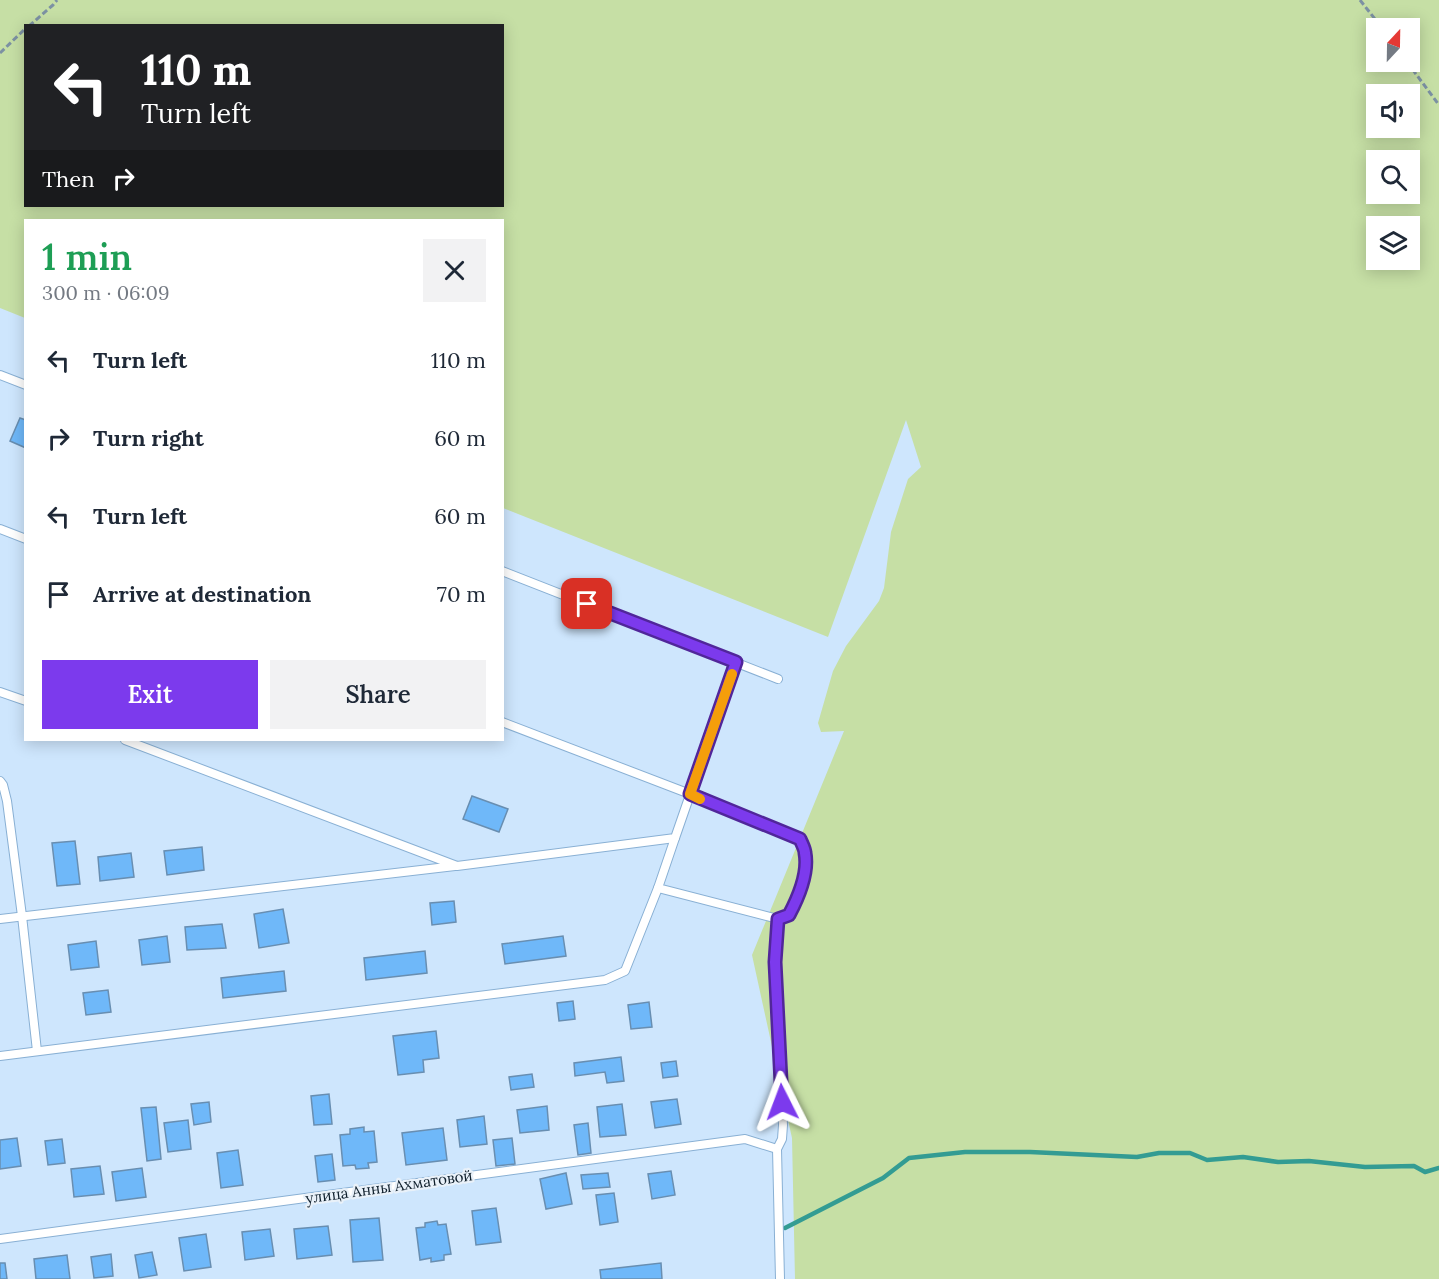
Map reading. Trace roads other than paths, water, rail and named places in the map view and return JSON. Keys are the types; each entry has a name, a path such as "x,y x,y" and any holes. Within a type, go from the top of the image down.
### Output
{"lane":[{"path":"0,375 24,384"},
{"path":"0,529 24,537"},
{"path":"504,572 778,679"},
{"path":"0,1056 605,980 625,971 658,888 736,662"},
{"path":"0,692 24,700"},
{"path":"504,723 800,839 806,853 805,876 796,900 789,915 778,919 658,888"},
{"path":"128,741 456,866"},
{"path":"0,781 7,801 37,1051"},
{"path":"0,919 675,838"},
{"path":"778,919 775,962 783,1125 782,1139 777,1149 780,1279"},
{"name":"улица Анны Ахматовой","path":"0,1239 745,1139 777,1149"}],"waterway":[{"path":"785,1228 883,1178 909,1158 965,1152 1030,1152 1137,1157 1159,1153 1190,1153 1207,1160 1243,1157 1278,1162 1309,1161 1365,1167 1414,1166 1425,1172 1439,1168"}]}
